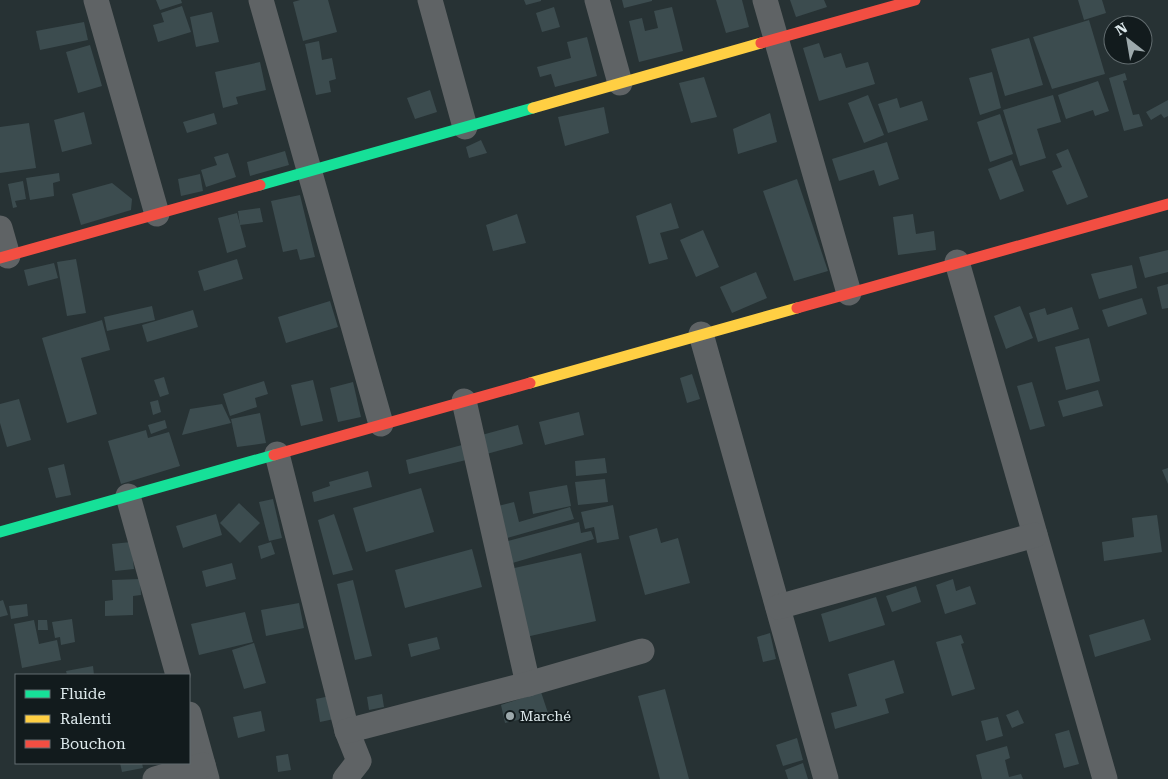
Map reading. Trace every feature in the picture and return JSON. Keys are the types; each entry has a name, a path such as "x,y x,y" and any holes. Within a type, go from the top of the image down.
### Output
{"street":[{"path":"96,0 156,214"},
{"path":"261,0 381,424"},
{"path":"430,0 465,126"},
{"path":"597,0 620,83"},
{"path":"765,0 849,293"},
{"path":"0,228 4,257 915,0"},
{"path":"0,532 1168,204"},
{"path":"957,262 1105,779"},
{"path":"701,334 826,779"},
{"path":"464,401 528,684"},
{"path":"277,454 347,731 359,761 345,779"},
{"path":"128,496 178,674"},
{"path":"778,607 1035,535"},
{"path":"347,731 528,684 642,651"},
{"path":"155,779 205,772 190,718"}],"building":[{"path":"156,0 181,0 182,3 160,10"},
{"path":"300,0 328,0 337,32 303,41 293,2"},
{"path":"524,0 541,0 541,1 526,5"},
{"path":"622,0 652,0 652,1 624,8"},
{"path":"716,0 742,0 749,27 726,33"},
{"path":"790,0 824,0 827,7 796,17"},
{"path":"1078,0 1102,0 1106,13 1084,20"},
{"path":"182,6 191,32 158,42 153,25 164,22 161,13"},
{"path":"554,7 560,27 542,32 536,13"},
{"path":"672,7 683,51 639,62 629,21 642,18 645,31 658,28 654,11"},
{"path":"212,12 219,42 196,47 190,17"},
{"path":"1089,20 1105,74 1052,89 1033,37"},
{"path":"84,22 88,40 40,50 36,31"},
{"path":"587,37 597,76 555,87 551,74 540,77 537,67 571,58 567,42"},
{"path":"1029,38 1043,85 1005,96 991,49"},
{"path":"319,41 322,60 332,58 336,79 329,81 331,92 316,95 305,44"},
{"path":"819,43 824,58 841,53 846,68 868,62 875,84 819,101 803,48"},
{"path":"90,45 102,86 78,93 66,52"},
{"path":"260,62 266,90 236,97 238,104 223,108 215,72"},
{"path":"992,72 1001,108 980,115 969,78"},
{"path":"1125,73 1127,80 1123,81 1133,115 1139,114 1143,126 1124,131 1109,78"},
{"path":"704,77 717,117 691,123 679,83"},
{"path":"1098,81 1109,111 1095,116 1093,110 1066,119 1058,95"},
{"path":"430,90 437,112 415,119 407,98"},
{"path":"868,95 884,135 864,143 848,103"},
{"path":"1053,95 1061,122 1037,129 1046,158 1020,166 1003,110"},
{"path":"897,98 900,108 922,101 928,120 888,133 878,104"},
{"path":"1168,100 1168,116 1164,118 1161,114 1151,120 1146,112"},
{"path":"604,107 609,133 565,146 558,117"},
{"path":"84,112 92,144 62,152 54,120"},
{"path":"214,113 217,124 187,133 183,122"},
{"path":"770,113 777,142 738,154 733,129"},
{"path":"1000,114 1013,154 990,162 977,122"},
{"path":"29,123 36,168 0,173 0,127"},
{"path":"481,140 487,153 469,158 466,147"},
{"path":"887,142 899,179 879,186 874,170 839,181 832,159"},
{"path":"1068,149 1088,197 1067,205 1052,171 1062,167 1056,154"},
{"path":"285,151 289,165 250,176 247,162"},
{"path":"228,153 236,177 206,187 201,170 217,165 214,157"},
{"path":"1012,160 1024,191 1000,200 988,169"},
{"path":"59,173 60,181 53,183 54,196 30,200 26,178"},
{"path":"200,174 203,191 181,196 178,179"},
{"path":"797,179 828,271 794,281 763,191"},
{"path":"23,181 26,199 15,201 17,207 13,208 8,184"},
{"path":"112,183 132,199 131,210 81,225 72,194"},
{"path":"300,195 315,257 300,260 297,249 283,252 271,201"},
{"path":"671,203 679,228 660,233 668,259 649,264 636,216"},
{"path":"260,208 263,222 240,225 238,211"},
{"path":"237,213 246,247 227,253 218,218"},
{"path":"517,214 526,243 493,251 486,225"},
{"path":"913,214 916,234 934,231 936,250 898,255 893,217"},
{"path":"703,230 719,267 696,277 680,240"},
{"path":"1168,250 1168,272 1145,278 1139,257"},
{"path":"76,259 86,313 67,316 57,262"},
{"path":"237,259 243,279 204,291 198,271"},
{"path":"54,263 58,278 28,286 24,270"},
{"path":"1132,265 1137,288 1099,299 1091,274"},
{"path":"756,272 767,298 732,313 720,287"},
{"path":"1168,284 1168,308 1162,309 1157,287"},
{"path":"1142,298 1147,314 1108,327 1102,310"},
{"path":"330,301 338,327 286,343 278,317"},
{"path":"152,306 155,320 107,331 104,317"},
{"path":"1020,306 1033,338 1006,349 994,316"},
{"path":"1072,307 1079,329 1038,342 1029,313 1045,308 1047,315"},
{"path":"193,310 198,327 147,342 142,325"},
{"path":"102,320 110,350 81,358 97,414 67,423 42,338"},
{"path":"1089,338 1100,381 1066,390 1055,347"},
{"path":"692,374 700,399 687,403 680,378"},
{"path":"164,377 169,394 160,397 154,380"},
{"path":"313,380 323,421 301,426 291,385"},
{"path":"264,381 268,394 255,398 257,407 230,416 223,394"},
{"path":"353,382 361,417 338,422 330,388"},
{"path":"1032,382 1045,426 1030,430 1017,386"},
{"path":"1098,390 1103,406 1063,417 1058,401"},
{"path":"19,399 31,440 7,447 0,423 0,404"},
{"path":"158,400 161,412 153,415 150,402"},
{"path":"222,404 231,423 182,435 190,409"},
{"path":"579,412 584,435 545,445 539,422"},
{"path":"260,413 266,443 237,447 231,419"},
{"path":"165,420 167,428 151,434 148,425"},
{"path":"518,425 523,444 483,455 478,436"},
{"path":"146,430 148,438 169,432 180,466 121,484 108,441"},
{"path":"462,445 466,460 409,474 406,460"},
{"path":"605,458 607,473 576,476 575,461"},
{"path":"64,464 71,495 56,498 48,468"},
{"path":"1168,468 1168,484 1162,470"},
{"path":"368,471 372,487 314,502 312,492 330,486 329,482"},
{"path":"605,479 608,502 578,505 575,482"},
{"path":"567,485 571,506 533,514 529,492"},
{"path":"421,488 434,532 366,552 353,508"},
{"path":"273,499 282,538 269,541 259,502"},
{"path":"514,502 519,522 570,507 574,519 507,538 498,506"},
{"path":"239,503 260,523 240,543 220,523"},
{"path":"613,505 619,539 597,543 594,527 585,529 581,512"},
{"path":"216,514 222,535 183,548 176,526"},
{"path":"334,514 353,570 333,575 318,520"},
{"path":"1157,515 1162,552 1104,561 1102,542 1134,537 1132,518"},
{"path":"579,522 581,533 591,531 594,539 509,564 504,542"},
{"path":"657,528 661,543 678,538 690,583 645,595 629,536"},
{"path":"131,542 134,569 115,571 112,544"},
{"path":"271,542 275,554 261,559 258,546"},
{"path":"472,549 482,587 405,608 395,570"},
{"path":"581,553 596,621 526,637 510,569"},
{"path":"232,563 236,579 206,587 202,571"},
{"path":"140,579 141,595 133,596 133,615 105,616 105,601 113,600 112,580"},
{"path":"953,579 956,591 970,586 976,604 945,614 936,585"},
{"path":"353,580 372,656 355,660 337,584"},
{"path":"916,586 921,602 892,612 886,596"},
{"path":"876,597 885,625 829,642 821,614"},
{"path":"3,600 8,615 0,617 0,601"},
{"path":"299,603 304,628 266,636 261,610"},
{"path":"27,604 28,616 11,619 9,606"},
{"path":"245,612 253,642 199,655 191,624"},
{"path":"72,619 75,642 61,645 60,637 55,638 52,622"},
{"path":"1144,619 1151,640 1095,657 1089,635"},
{"path":"34,620 39,644 57,640 61,660 22,668 14,624"},
{"path":"38,620 47,620 48,630 38,630"},
{"path":"770,633 776,659 763,662 757,637"},
{"path":"961,635 964,643 961,644 975,689 952,696 936,642"},
{"path":"437,637 440,649 411,657 408,644"},
{"path":"254,643 266,683 244,689 232,650"},
{"path":"894,660 904,693 885,699 889,713 835,729 831,713 857,706 848,674"},
{"path":"93,666 94,674 67,674 66,671"},
{"path":"665,689 689,779 660,779 638,696"},
{"path":"541,692 548,713 505,723 501,705"},
{"path":"382,694 384,707 369,710 367,697"},
{"path":"330,696 334,719 320,722 316,699"},
{"path":"1018,710 1024,723 1012,728 1006,715"},
{"path":"261,711 265,731 238,738 233,717"},
{"path":"998,717 1003,736 986,741 981,721"},
{"path":"1069,730 1079,764 1064,768 1055,734"},
{"path":"797,738 803,760 783,766 776,745"},
{"path":"1007,746 1010,758 1005,760 1009,777 1021,774 1023,779 982,779 976,755"},
{"path":"288,754 291,770 278,772 276,756"},
{"path":"803,763 808,779 788,779 785,770"},
{"path":"120,764 142,764 143,768 122,772"}],"traffic: fast":[{"path":"260,185 533,108"},
{"path":"0,532 274,455"}],"traffic: slow":[{"path":"533,108 761,43"},
{"path":"530,383 797,308"}],"traffic: jam":[{"path":"761,43 915,0"},
{"path":"0,258 260,185"},
{"path":"797,308 1168,204"},
{"path":"274,455 530,383"}],"place":[{"name":"Marché","path":"510,716"}]}
